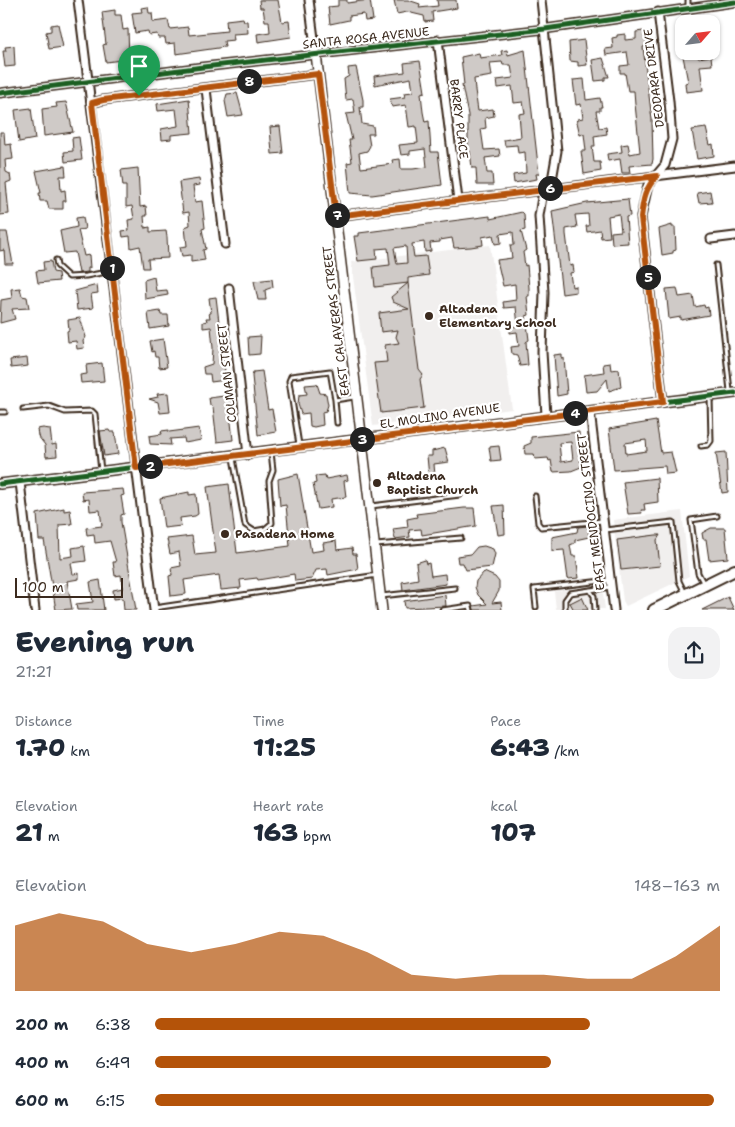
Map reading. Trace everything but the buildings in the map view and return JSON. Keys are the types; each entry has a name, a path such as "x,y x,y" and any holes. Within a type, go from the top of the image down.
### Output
{"main road":[{"path":"654,610 704,585 734,573"}],"street":[{"path":"78,0 154,609"},
{"name":"EAST CALAVERAS STREET","path":"309,0 382,610"},
{"path":"541,0 557,151 552,180 546,189 539,216 538,232 544,285 542,366 546,415"},
{"name":"SANTA ROSA AVENUE","path":"0,93 316,54 545,29 658,12 688,4 735,2"},
{"name":"DEODARA DRIVE","path":"658,12 672,125 669,152 664,165 648,185 644,194 641,218 663,402"},
{"name":"BARRY PLACE","path":"438,40 458,200"},
{"path":"92,103 103,100 206,89 236,82 318,74"},
{"path":"206,89 225,244"},
{"path":"336,216 735,166"},
{"path":"711,239 735,236"},
{"name":"COLMAN STREET","path":"229,288 248,455"},
{"name":"EL MOLINO AVENUE","path":"0,484 233,457 546,415 733,393"},
{"name":"EAST MENDOCINO STREET","path":"590,411 614,610"},
{"path":"20,482 35,610"}],"lane":[{"path":"56,260 57,266 69,276 86,276 112,270"},
{"path":"716,265 733,393"},
{"path":"299,448 289,380 291,376 330,371 337,424"},
{"path":"701,446 711,441 710,396"},
{"path":"335,400 358,397"},
{"path":"24,409 49,406 65,412 92,411 102,472"},
{"path":"233,457 245,525 254,531 265,530 272,523 269,481 273,470 271,452"},
{"path":"370,506 460,495"},
{"path":"535,496 538,523 541,527 603,521"},
{"path":"704,585 698,573 691,520 717,516"},
{"path":"604,530 673,522 679,581 685,594"},
{"path":"375,545 461,538"},
{"path":"154,609 378,575"},
{"path":"566,610 565,600 570,593 590,590 611,583"},
{"path":"536,607 534,590 611,583"},
{"path":"381,596 455,588"},
{"path":"590,590 594,596 595,610"},
{"path":"442,610 470,606 471,610"}],"shaded area":[{"name":"Altadena Elementary School","path":"490,245 512,409 373,426 351,262"},
{"path":"682,511 689,576 626,606 623,601 613,520"},
{"path":"602,586 605,609 556,609 554,591"}],"cycle path":[{"path":"0,93 203,67 545,29 735,2"},
{"path":"0,484 735,393"}],"place":[{"name":"Altadena Elementary School","path":"429,316"},
{"name":"Altadena Baptist Church","path":"377,483"},
{"name":"Pasadena Home","path":"225,534"}],"route":[{"path":"318,74 336,216 657,176 648,185 644,194 641,218 663,402 546,415 136,468 92,103 139,96 206,89 236,82 318,74"}]}
